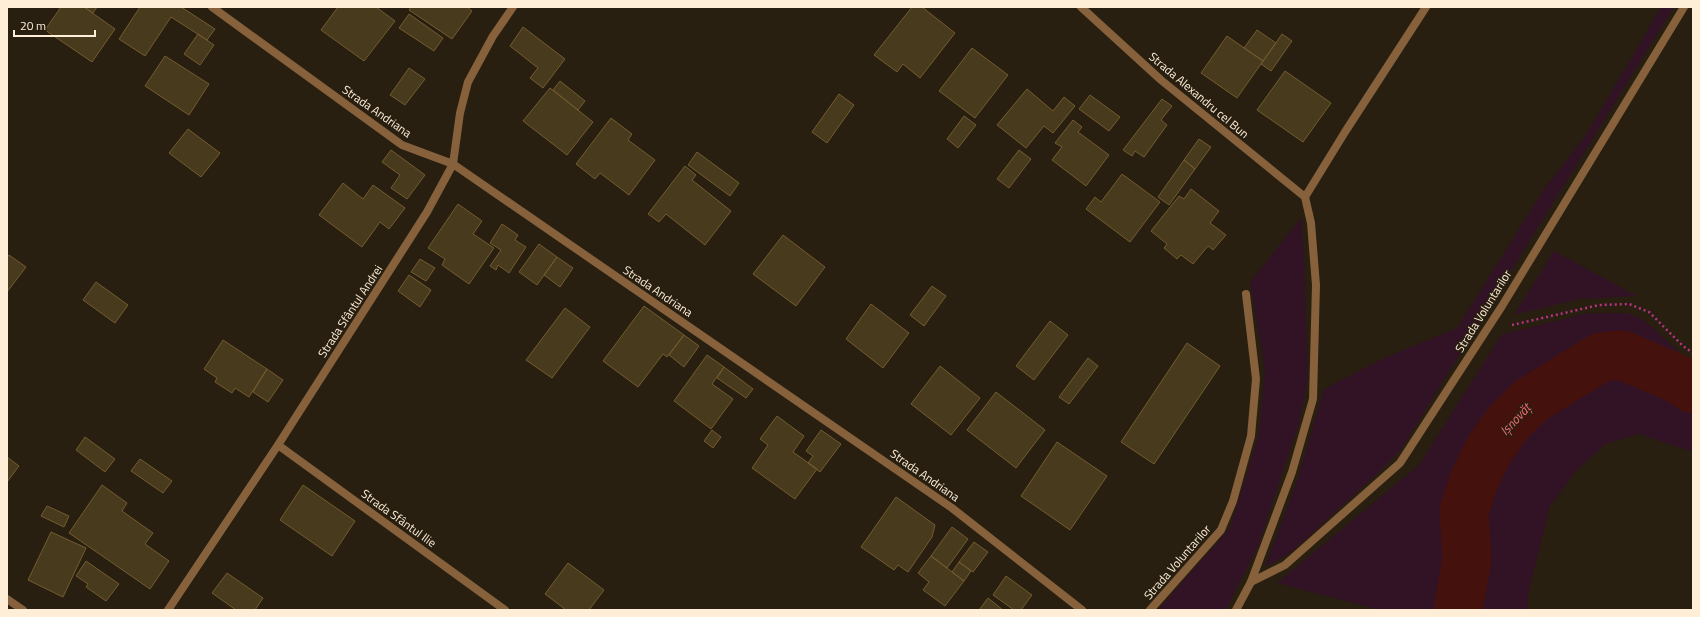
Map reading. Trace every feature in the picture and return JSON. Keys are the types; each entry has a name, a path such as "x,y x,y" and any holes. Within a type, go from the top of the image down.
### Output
{"street":[{"name":"Strada Andriana","path":"212,7 402,145 453,164 952,508 1082,610"},
{"name":"Strada Sfântul Andrei","path":"168,610 278,445 427,212 453,164 460,113 468,82 493,36 513,7"},
{"name":"Strada Alexandru cel Bun","path":"1081,7 1161,80 1305,197"},
{"path":"1236,610 1251,582 1292,472 1313,399 1316,285 1311,223 1305,197 1344,132 1426,7"},
{"name":"Strada Voluntarilor","path":"1251,582 1285,565 1400,463 1482,337 1684,7"},
{"name":"Strada Voluntarilor","path":"1150,610 1221,530 1233,501 1251,436 1256,379 1246,294"},
{"name":"Strada Sfântul Ilie","path":"278,445 505,610"},
{"path":"7,599 23,610"}],"path":[{"path":"1482,337 1522,322 1554,314 1599,305 1630,304 1649,312 1683,346 1693,353"}],"shaded area":[{"path":"1661,7 1674,7 1400,451 1375,476 1289,554 1265,567 1297,481 1324,389 1380,360 1457,328 1544,189 1586,135"},
{"path":"1301,218 1304,251 1308,378 1299,423 1258,546 1226,610 1158,610 1230,528 1259,434 1265,369 1250,282"},
{"path":"1554,251 1637,296 1579,299 1514,315"},
{"path":"1588,313 1628,313 1645,321 1693,364 1693,452 1639,434 1606,444 1576,471 1550,506 1529,590 1527,610 1376,610 1277,583 1419,465 1502,334"}],"building":[{"path":"61,7 84,7 115,29 92,62 45,30"},
{"path":"84,7 97,7 93,13"},
{"path":"140,7 181,7 215,29 207,40 171,17 145,56 119,39"},
{"path":"338,7 376,7 395,21 364,61 321,30"},
{"path":"411,7 467,7 472,11 452,39 409,10"},
{"path":"912,7 922,7 955,33 920,78 903,64 897,72 874,55"},
{"path":"409,14 443,38 434,51 399,28"},
{"path":"523,27 565,59 543,88 530,78 538,68 510,46"},
{"path":"1257,30 1276,43 1263,61 1244,48"},
{"path":"198,34 214,45 200,65 184,54"},
{"path":"1282,34 1292,41 1271,71 1261,64"},
{"path":"1227,36 1263,61 1237,98 1201,73"},
{"path":"972,48 1008,75 975,118 939,91"},
{"path":"165,56 209,84 189,115 145,86"},
{"path":"409,68 425,79 405,105 390,95"},
{"path":"1285,71 1331,103 1303,142 1257,110"},
{"path":"560,81 585,101 578,110 553,90"},
{"path":"550,88 593,122 567,155 523,121"},
{"path":"1027,89 1053,111 1064,97 1075,106 1053,133 1044,126 1026,148 997,125"},
{"path":"839,94 854,105 827,143 812,132"},
{"path":"1090,95 1120,117 1109,131 1079,109"},
{"path":"1162,99 1172,106 1161,120 1167,125 1144,157 1135,151 1132,156 1123,150"},
{"path":"964,116 976,125 958,148 947,139"},
{"path":"611,118 632,134 628,140 655,160 629,195 600,173 595,179 576,164"},
{"path":"1073,120 1082,127 1078,132 1109,155 1086,186 1052,160 1062,147 1055,143"},
{"path":"188,129 220,153 201,177 169,153"},
{"path":"1199,139 1211,147 1195,169 1184,160"},
{"path":"391,150 425,175 407,199 391,188 400,175 382,162"},
{"path":"1019,150 1031,159 1009,188 997,179"},
{"path":"697,152 739,183 730,196 688,165"},
{"path":"1184,160 1195,169 1169,205 1158,197"},
{"path":"685,166 696,175 692,180 731,211 705,245 666,214 659,222 648,214"},
{"path":"1122,174 1160,202 1130,242 1086,209 1095,197 1101,202"},
{"path":"343,183 363,199 373,185 405,208 389,229 380,222 362,247 319,215"},
{"path":"1191,189 1219,211 1210,223 1226,235 1213,250 1208,246 1193,264 1181,255 1177,259 1164,248 1167,244 1151,231 1179,196 1184,199"},
{"path":"458,204 482,221 473,234 494,248 469,284 442,265 445,259 428,248"},
{"path":"502,224 518,235 515,240 526,247 509,273 498,265 496,270 490,266 501,250 490,243"},
{"path":"783,235 825,267 796,306 753,274"},
{"path":"539,244 557,257 537,285 519,272"},
{"path":"9,255 26,267 7,292 7,258"},
{"path":"557,257 573,268 560,287 544,275"},
{"path":"420,259 435,268 426,281 411,272"},
{"path":"409,275 431,290 420,307 398,291"},
{"path":"96,282 128,305 115,323 83,300"},
{"path":"932,286 946,296 924,326 910,315"},
{"path":"871,304 909,333 883,368 846,339"},
{"path":"644,306 684,335 667,357 663,354 638,387 603,361"},
{"path":"565,308 590,327 552,378 526,360"},
{"path":"1050,321 1068,335 1034,380 1016,366"},
{"path":"684,335 699,346 684,367 669,355"},
{"path":"223,340 267,369 249,397 235,388 232,393 215,382 217,378 204,369"},
{"path":"1187,343 1220,366 1154,464 1121,442"},
{"path":"707,355 724,367 712,384 733,399 711,429 674,401"},
{"path":"1088,358 1098,366 1069,404 1059,397"},
{"path":"940,366 980,398 951,435 911,404"},
{"path":"724,367 753,389 746,398 717,378"},
{"path":"267,369 283,380 268,402 253,392"},
{"path":"996,392 1045,430 1016,468 967,430"},
{"path":"777,416 804,436 793,452 817,469 795,499 752,468 768,445 760,439"},
{"path":"712,430 721,437 713,448 704,441"},
{"path":"821,430 841,444 820,472 808,463 813,456 806,451"},
{"path":"85,437 115,459 105,472 76,450"},
{"path":"1057,442 1107,476 1070,530 1021,496"},
{"path":"7,457 19,466 7,482"},
{"path":"140,459 172,481 163,493 131,471"},
{"path":"102,485 127,503 122,511 153,533 145,544 169,561 150,589 69,533"},
{"path":"303,485 355,521 332,556 280,520"},
{"path":"896,497 935,525 932,537 908,572 898,565 894,570 861,547"},
{"path":"47,506 69,516 64,527 41,516"},
{"path":"952,527 968,539 947,568 931,556"},
{"path":"51,532 86,548 63,597 28,580"},
{"path":"974,542 988,552 973,572 959,562"},
{"path":"931,556 964,581 945,606 923,590 929,582 918,573"},
{"path":"86,561 119,584 106,601 86,587 88,584 76,576"},
{"path":"959,562 971,571 964,581 952,572"},
{"path":"568,563 604,590 589,610 566,610 545,594"},
{"path":"227,573 263,598 255,610 236,610 212,593"},
{"path":"1006,576 1032,595 1021,610 1014,610 993,595"},
{"path":"988,598 1003,610 979,610"}],"waterway":[{"name":"Ișnovăț","path":"1458,610 1467,559 1464,511 1475,478 1489,450 1507,424 1530,401 1601,357 1622,355 1678,379 1693,389"}]}
